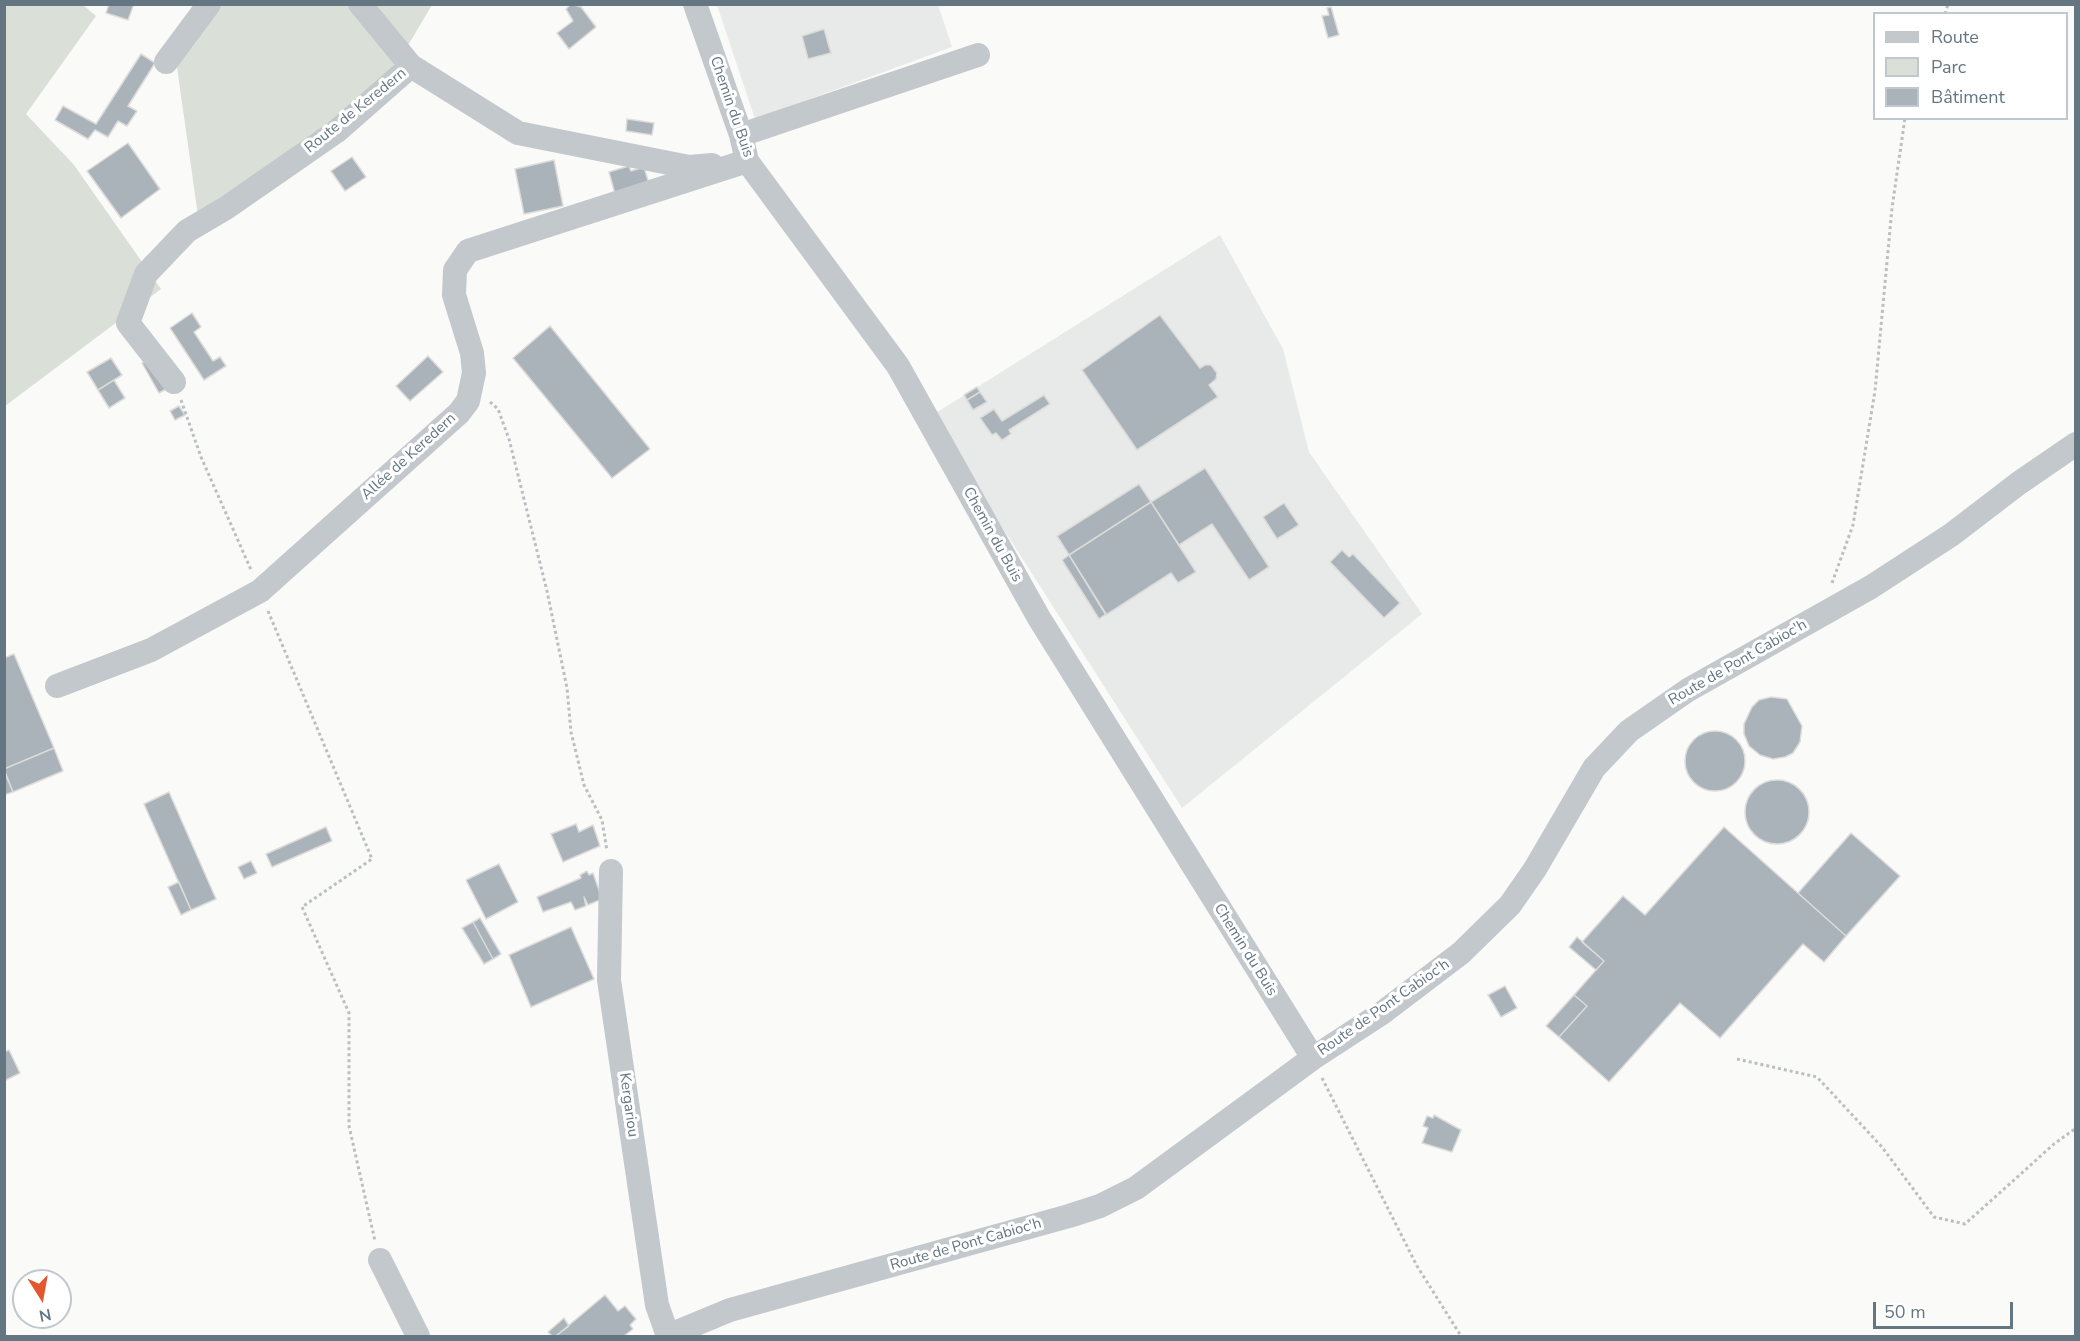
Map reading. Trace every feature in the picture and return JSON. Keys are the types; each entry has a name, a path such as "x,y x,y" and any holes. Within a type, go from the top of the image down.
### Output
{"street":[{"path":"166,62 209,4"},
{"path":"360,4 411,66"},
{"name":"Chemin du Buis","path":"695,4 741,135 747,161 897,366 1039,618 1312,1058"},
{"path":"741,135 978,55"},
{"name":"Route de Keredern","path":"174,382 128,323 146,274 188,231 226,208 337,131 411,66 518,133 689,167 747,161"},
{"name":"Allée de Keredern","path":"57,686 152,650 260,591 459,413 468,401 472,387 472,353 454,295 455,270 468,251 747,161"},
{"name":"Route de Pont Cabioc'h","path":"667,1336 730,1310 966,1246 1100,1206 1136,1188 1312,1058 1382,1012 1461,953 1510,904 1535,869 1594,768 1629,730 1688,690 1836,608 1951,535 2019,483 2076,444"},
{"name":"Kergariou","path":"611,871 609,980 657,1305 667,1336"},
{"path":"380,1260 418,1336"}],"path":[{"path":"1836,608 1831,586 1853,525 1875,391 1896,177 1905,120"},
{"path":"174,382 201,457 260,591 372,859 302,908 349,1013 350,1126 380,1260"},
{"path":"472,387 498,409 509,440 547,591 567,688 571,732 584,785 602,820 611,871"},
{"path":"1312,1058 1417,1266 1461,1336"},
{"path":"1737,1059 1817,1077 1882,1147 1934,1216 1965,1224 2054,1144 2076,1128"}],"shaded area":[{"path":"717,5 938,5 952,47 755,119"},
{"path":"1220,235 1283,349 1309,452 1422,614 1182,808 931,416"}],"green space":[{"path":"5,5 83,5 96,16 26,114 74,165 161,289 5,406"},
{"path":"220,5 432,5 367,114 200,230 176,60"}],"building":[{"path":"109,4 134,4 128,20 106,13"},
{"path":"571,4 581,7 596,27 569,49 557,33 573,21 566,9"},
{"path":"1331,7 1339,35 1328,38 1322,16 1329,15 1327,8"},
{"path":"824,29 831,53 808,59 802,36"},
{"path":"141,54 155,63 128,106 137,111 127,126 118,121 108,137 95,130 88,139 55,120 63,106 96,124"},
{"path":"627,119 654,123 652,135 626,131"},
{"path":"128,143 160,189 121,218 87,171"},
{"path":"352,157 366,177 345,191 331,171"},
{"path":"554,160 563,206 524,214 515,169"},
{"path":"629,166 631,171 644,167 649,184 615,194 609,172"},
{"path":"192,313 201,327 194,332 213,361 220,357 226,366 204,380 170,328"},
{"path":"1160,315 1200,368 1211,365 1217,373 1216,379 1209,385 1218,397 1137,450 1082,370"},
{"path":"550,326 650,449 612,478 513,358"},
{"path":"428,356 443,372 410,401 396,386"},
{"path":"111,358 122,375 98,390 87,372"},
{"path":"151,359 168,388 159,393 142,363"},
{"path":"114,380 125,398 109,408 98,390"},
{"path":"977,387 980,392 967,400 964,395"},
{"path":"980,392 987,402 973,410 967,400"},
{"path":"1044,395 1050,404 1009,430 1011,434 1002,440 996,433 992,435 980,418 994,409 1002,421"},
{"path":"179,406 185,415 175,420 170,411"},
{"path":"1205,468 1269,567 1249,580 1212,524 1179,545 1151,502"},
{"path":"1139,484 1151,502 1069,555 1057,536"},
{"path":"1151,502 1196,572 1178,583 1171,573 1106,615 1069,555"},
{"path":"1284,503 1299,525 1277,539 1263,517"},
{"path":"1342,550 1349,557 1353,554 1400,603 1384,618 1330,562"},
{"path":"1069,555 1106,614 1099,619 1062,560"},
{"path":"14,654 54,748 4,769 4,658"},
{"path":"1771,697 1787,699 1802,726 1800,742 1793,753 1773,759 1760,755 1749,746 1744,734 1744,724 1752,707 1759,700"},
{"path":"1715,731 1736,740 1745,761 1736,782 1715,791 1694,782 1685,761 1694,740"},
{"path":"54,748 63,771 13,792 4,769"},
{"path":"4,771 13,792 4,795"},
{"path":"1771,780 1783,780 1800,789 1807,800 1809,812 1807,824 1800,835 1783,844 1771,844 1759,839 1750,830 1745,818 1745,806 1750,794 1759,785"},
{"path":"169,792 216,899 191,910 144,804"},
{"path":"576,824 579,832 593,825 600,846 563,862 551,834"},
{"path":"326,827 332,841 272,867 266,854"},
{"path":"1724,827 1846,936 1824,962 1803,944 1720,1038 1680,1003 1609,1082 1559,1037 1587,1006 1574,995 1604,961 1582,942 1623,896 1645,915"},
{"path":"1851,833 1900,876 1846,936 1798,893"},
{"path":"251,861 257,873 244,879 238,867"},
{"path":"499,864 518,902 486,919 466,880"},
{"path":"587,871 589,875 593,873 602,899 588,905 584,897 586,906 575,910 571,902 543,912 537,897 581,878 580,875"},
{"path":"179,882 191,910 181,915 168,887"},
{"path":"480,918 501,954 493,959 473,922"},
{"path":"473,922 493,959 484,964 462,928"},
{"path":"571,927 594,979 531,1007 509,955"},
{"path":"1577,937 1604,961 1596,970 1569,947"},
{"path":"1505,986 1517,1008 1501,1017 1488,995"},
{"path":"1574,995 1587,1006 1559,1037 1546,1026"},
{"path":"9,1050 20,1073 4,1081 4,1052"},
{"path":"1434,1115 1461,1130 1452,1152 1422,1143 1428,1128 1423,1126 1427,1116 1433,1118"},
{"path":"605,1295 618,1311 625,1306 636,1319 630,1325 633,1329 624,1336 556,1336"},
{"path":"564,1318 569,1326 556,1336 552,1336 548,1332"}]}
